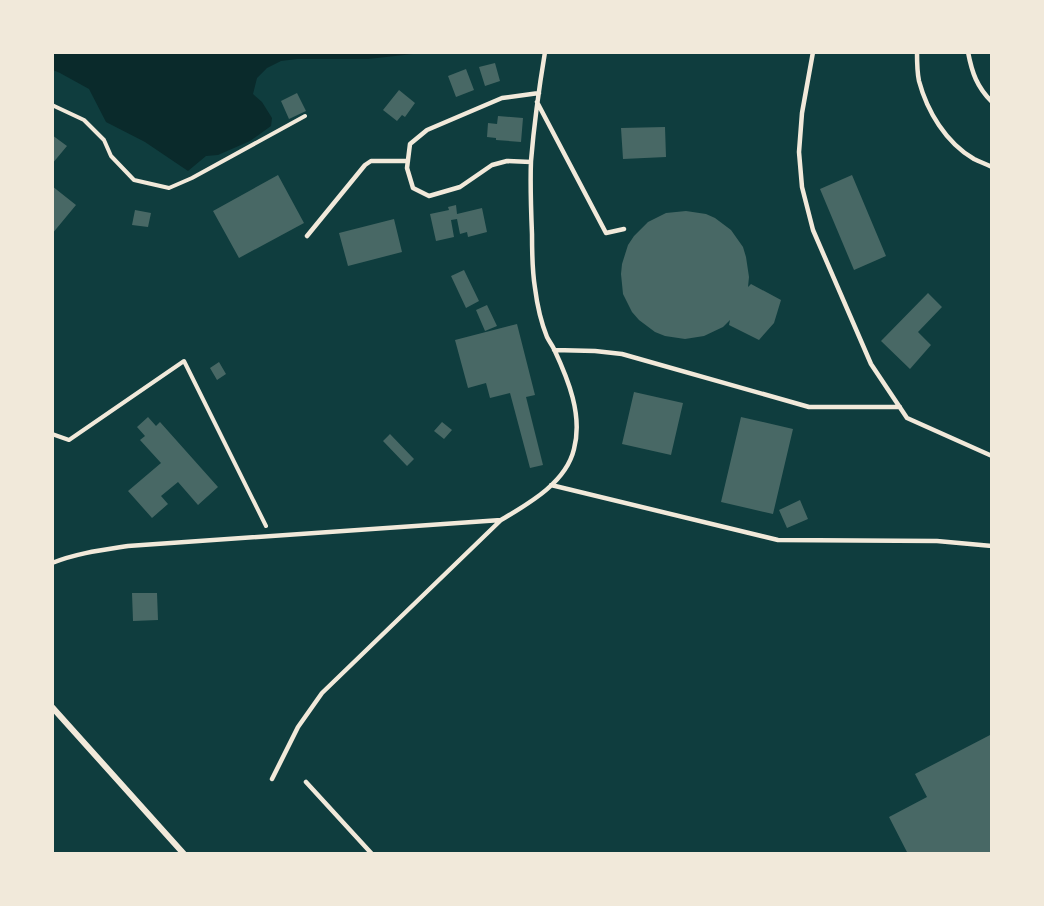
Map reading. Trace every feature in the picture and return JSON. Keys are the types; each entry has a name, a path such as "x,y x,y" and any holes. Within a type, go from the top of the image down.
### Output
{"street":[{"path":"52,707 184,854"}],"lane":[{"path":"273,779 298,727 322,693 501,520 530,503 551,485 563,472 574,452 577,416 571,393 547,337 535,289 532,254 531,162 545,52"},
{"path":"813,52 802,113 799,152 802,187 813,230 871,364 907,418 992,456"},
{"path":"917,52 919,80 930,111 944,133 958,148 975,160 992,167"},
{"path":"968,52 971,70 981,92 992,102"},
{"path":"531,162 507,161 492,165 460,187 429,196 413,188 407,168 410,144 427,130 502,98 539,93"},
{"path":"537,102 606,233 624,229"},
{"path":"307,236 365,165 371,162 408,161"},
{"path":"554,350 622,354 809,406 900,407"},
{"path":"551,485 777,540 937,541 992,546"},
{"path":"52,562 94,551 128,546 501,520"},
{"path":"306,782 372,854"}],"path":[{"path":"52,105 84,120 104,140 111,156 134,180 169,188 192,178 305,116"},
{"path":"52,434 69,440 184,361 271,536"}],"water":[{"path":"53,52 422,53 368,59 297,59 281,61 267,68 257,78 253,94 262,102 272,118 271,126 250,141 218,155 206,156 188,171 145,142 106,122 89,89 53,70"}],"building":[{"path":"495,63 500,81 485,86 479,67"},
{"path":"466,69 474,90 456,97 448,76"},
{"path":"399,90 415,103 405,117 402,115 397,121 383,110"},
{"path":"297,93 306,111 289,119 281,101"},
{"path":"498,116 523,118 521,142 487,137 488,123 497,124"},
{"path":"665,127 666,157 623,159 621,128"},
{"path":"52,135 67,146 52,164"},
{"path":"278,175 304,223 239,258 213,211"},
{"path":"852,175 886,256 854,270 820,189"},
{"path":"52,186 76,205 52,234"},
{"path":"456,205 457,214 482,208 487,232 468,237 467,232 460,234 457,219 451,220 454,237 436,241 430,214 449,210 448,207"},
{"path":"135,210 151,213 148,227 132,225"},
{"path":"686,211 706,214 731,230 743,247 746,257 748,287 751,284 781,300 774,323 759,340 729,325 730,320 723,327 704,336 685,339 665,336 655,332 632,312 623,294 621,274 628,245 648,222 666,213"},
{"path":"394,219 402,252 348,266 339,233"},
{"path":"464,270 479,301 466,308 451,276"},
{"path":"928,293 942,307 918,332 931,345 910,369 881,341"},
{"path":"487,305 497,326 485,331 476,310"},
{"path":"517,324 535,395 526,397 543,465 530,468 510,393 490,398 486,383 468,388 455,340"},
{"path":"219,362 226,374 217,380 210,368"},
{"path":"634,392 683,403 671,455 622,444"},
{"path":"148,417 156,426 160,422 218,487 198,505 178,482 161,496 168,504 152,518 128,491 161,463 140,440 145,436 137,427"},
{"path":"741,417 793,429 773,514 721,502"},
{"path":"442,422 452,430 444,439 434,431"},
{"path":"390,434 414,459 407,466 383,441"},
{"path":"800,500 808,519 787,528 779,510"},
{"path":"132,593 157,593 158,620 133,621"},
{"path":"992,734 992,854 908,854 889,817 927,797 915,774"}]}
